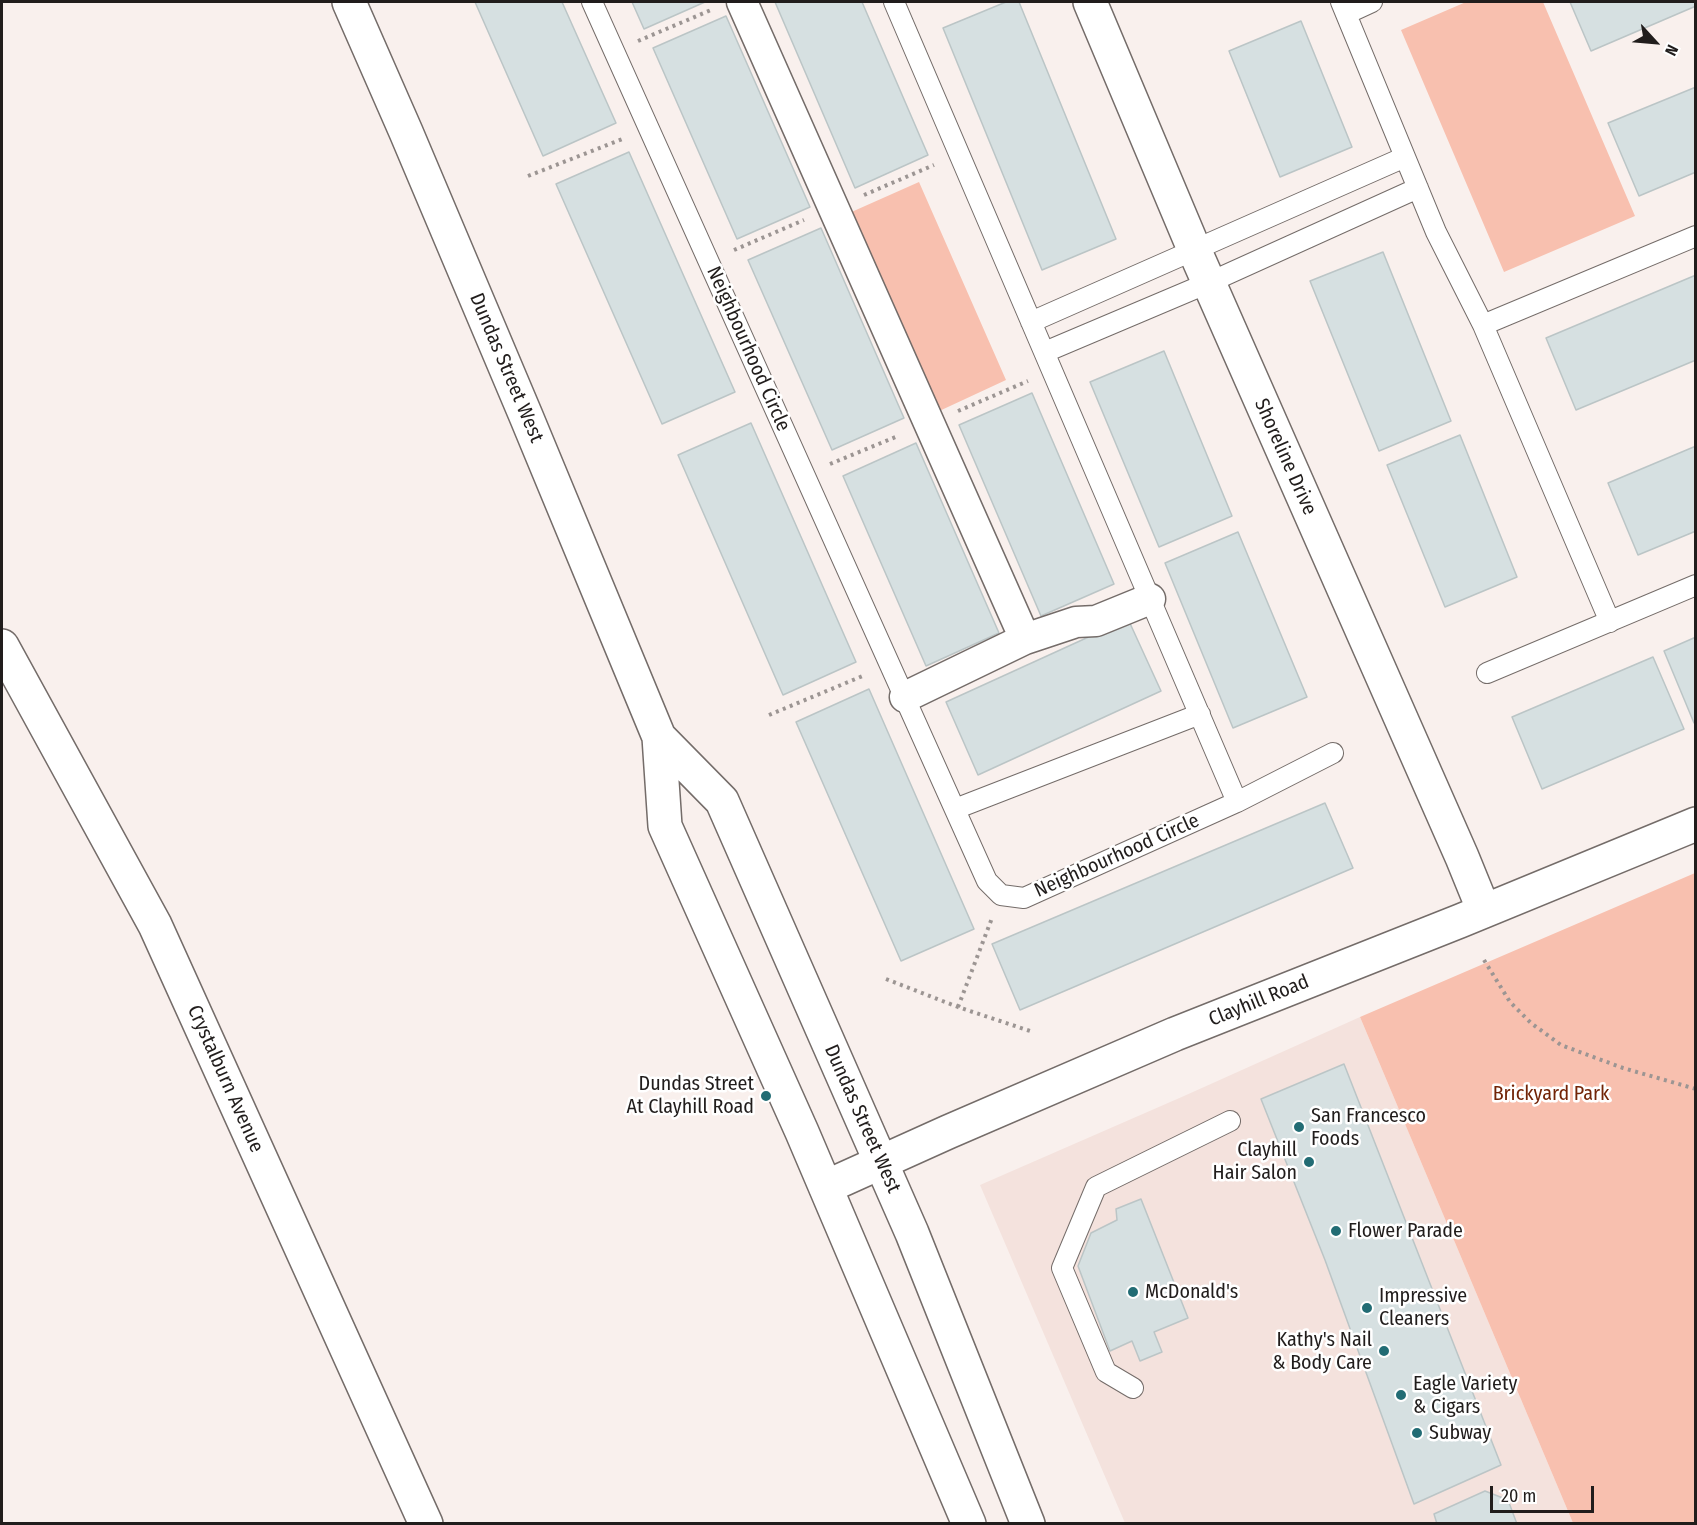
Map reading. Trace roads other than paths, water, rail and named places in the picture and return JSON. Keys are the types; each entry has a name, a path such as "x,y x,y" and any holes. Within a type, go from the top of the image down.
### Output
{"street":[{"name":"Dundas Street West","path":"349,2 512,383 659,737 665,826 826,1187 969,1524"},
{"name":"Shoreline Drive","path":"1090,2 1194,249 1484,911"},
{"path":"731,4 929,423 1025,639"},
{"path":"904,697 1025,639 1076,622 1096,621 1150,598"},
{"name":"Crystalburn Avenue","path":"2,646 155,925 426,1524"},
{"name":"Dundas Street West","path":"659,737 722,801 912,1233 1028,1524"},
{"name":"Clayhill Road","path":"826,1187 1175,1034 1695,824"}],"lane":[{"name":"Neighbourhood Circle","path":"592,2 987,881 1001,895 1024,898 1237,802 1333,753"},
{"path":"894,2 1237,802"},
{"path":"1372,2 1343,8 1436,232 1483,325 1611,622"},
{"path":"1032,322 1405,157"},
{"path":"1045,352 1209,283 1418,188"},
{"path":"1483,325 1695,236"},
{"path":"1487,673 1695,585"},
{"path":"955,809 1200,714"},
{"path":"1133,1388 1106,1372 1062,1268 1095,1187 1230,1121"}],"place":[{"name":"Dundas Street At Clayhill Road","path":"766,1096"},
{"name":"San Francesco Foods","path":"1299,1127"},
{"name":"Clayhill Hair Salon","path":"1309,1162"},
{"name":"Flower Parade","path":"1336,1231"},
{"name":"McDonald's","path":"1133,1292"},
{"name":"Impressive Cleaners","path":"1367,1308"},
{"name":"Kathy's Nail & Body Care","path":"1384,1351"},
{"name":"Eagle Variety & Cigars","path":"1401,1395"},
{"name":"Subway","path":"1417,1433"}],"park label":[{"name":"Brickyard Park","path":"1551,1094"}]}
